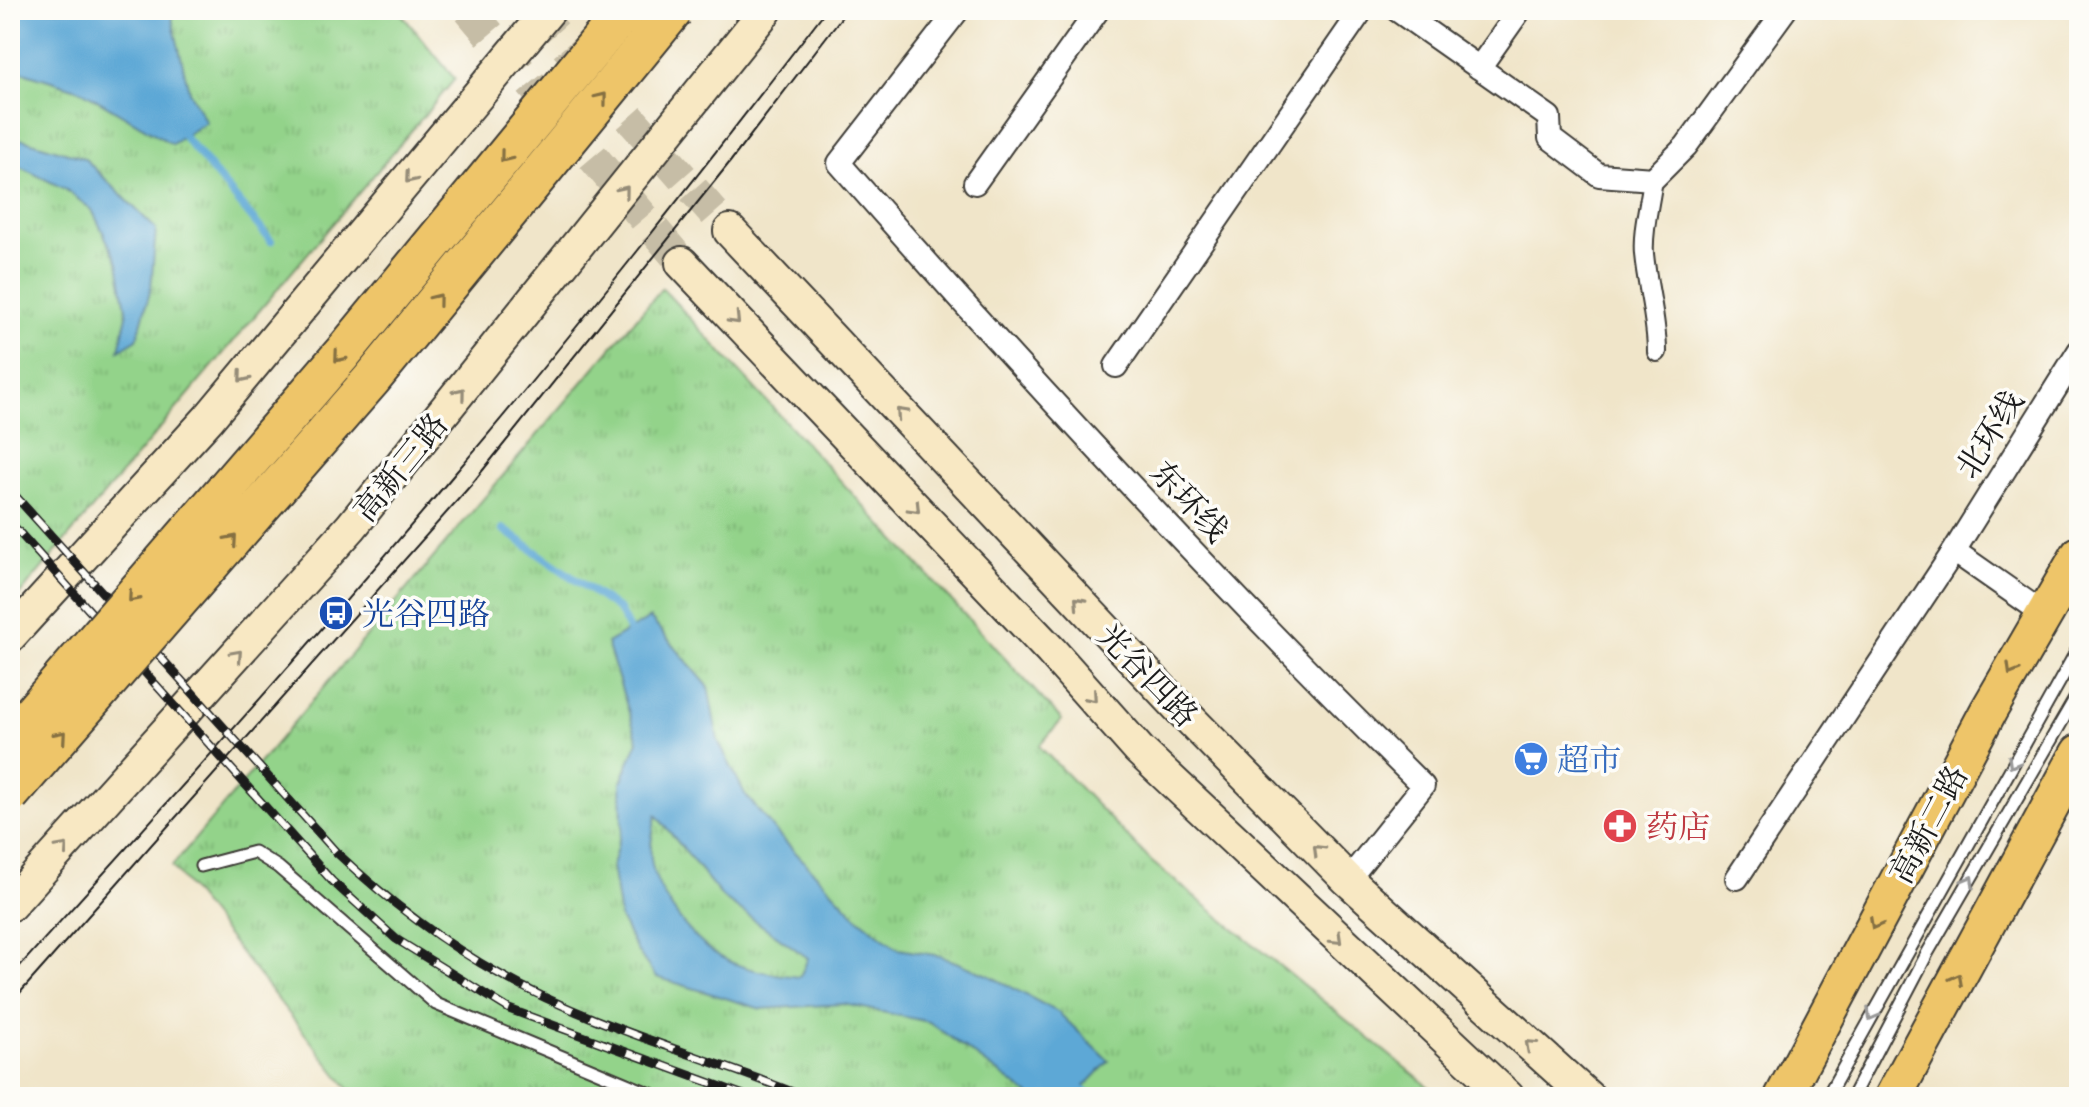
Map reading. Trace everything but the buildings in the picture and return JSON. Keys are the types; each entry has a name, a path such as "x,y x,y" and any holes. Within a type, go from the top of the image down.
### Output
{"highway":[{"path":"10,739 342,354 625,10"},
{"path":"10,794 372,379 674,10"}],"main road":[{"path":"10,636 208,419 549,10"},
{"name":"高新三路","path":"10,905 351,527 766,10"},
{"name":"光谷四路","path":"730,231 1181,710 1348,880 1588,1097"},
{"name":"光谷四路","path":"682,263 1051,651 1139,750 1508,1097"},
{"name":"高新二路","path":"1783,1097 2044,614 2079,555"},
{"path":"1893,1097 2079,753"}],"street":[{"name":"东环线","path":"958,10 839,163 1069,419 1278,641 1423,786 1348,880"},
{"path":"975,183 1098,10"},
{"path":"1116,366 1362,10"},
{"path":"1397,10 1549,117 1550,138 1599,175 1653,179"},
{"path":"1479,68 1520,10"},
{"path":"1657,352 1657,328 1650,306 1644,249 1653,179 1686,146 1785,10"},
{"name":"北环线","path":"1737,878 1954,551 2079,351"},
{"path":"1954,551 2044,614"}],"lane":[{"path":"1827,1097 2079,647"},
{"path":"1852,1097 1928,952 2079,692"},
{"path":"201,866 254,852 278,867 436,1004 658,1097"}],"green space":[{"path":"10,10 398,10 455,79 10,606"},
{"path":"662,288 1062,720 1039,746 1152,862 1441,1097 355,1097 172,866"}],"water":[{"path":"10,10 170,10 189,91 206,122 172,144 80,90 10,68"},
{"path":"22,139 84,158 156,229 151,288 137,339 119,350 127,315 118,263 92,210 65,189 10,162 10,145"},
{"path":"650,618 708,686 718,741 745,794 776,832 858,918 898,949 941,956 990,976 1058,1012 1109,1061 1075,1097 1032,1097 929,1022 844,1004 761,1009 656,977 637,951 620,918 612,866 622,829 621,782 638,741 607,643","holes":["656,815 723,898 808,958 800,977 742,967 712,952 685,926 658,884 654,871 651,848"]}],"waterway":[{"path":"177,128 271,241"},
{"path":"503,529 619,610 633,638"},
{"path":"1073,1083 1091,1097"}],"tunnel":[{"path":"469,10 682,263"},
{"path":"534,10 730,231"}],"tram line":[{"path":"10,977 398,541 642,246 826,10"},
{"path":"10,1004 471,485 730,162 847,10"}],"railway":[{"path":"10,490 336,852 415,919 478,962 574,1011 805,1097"},
{"path":"10,522 332,881 396,939 509,1009 749,1097"}],"place":[{"name":"光谷四路","path":"336,613"},
{"name":"超市","path":"1531,759"},
{"name":"药店","path":"1620,826"}]}
